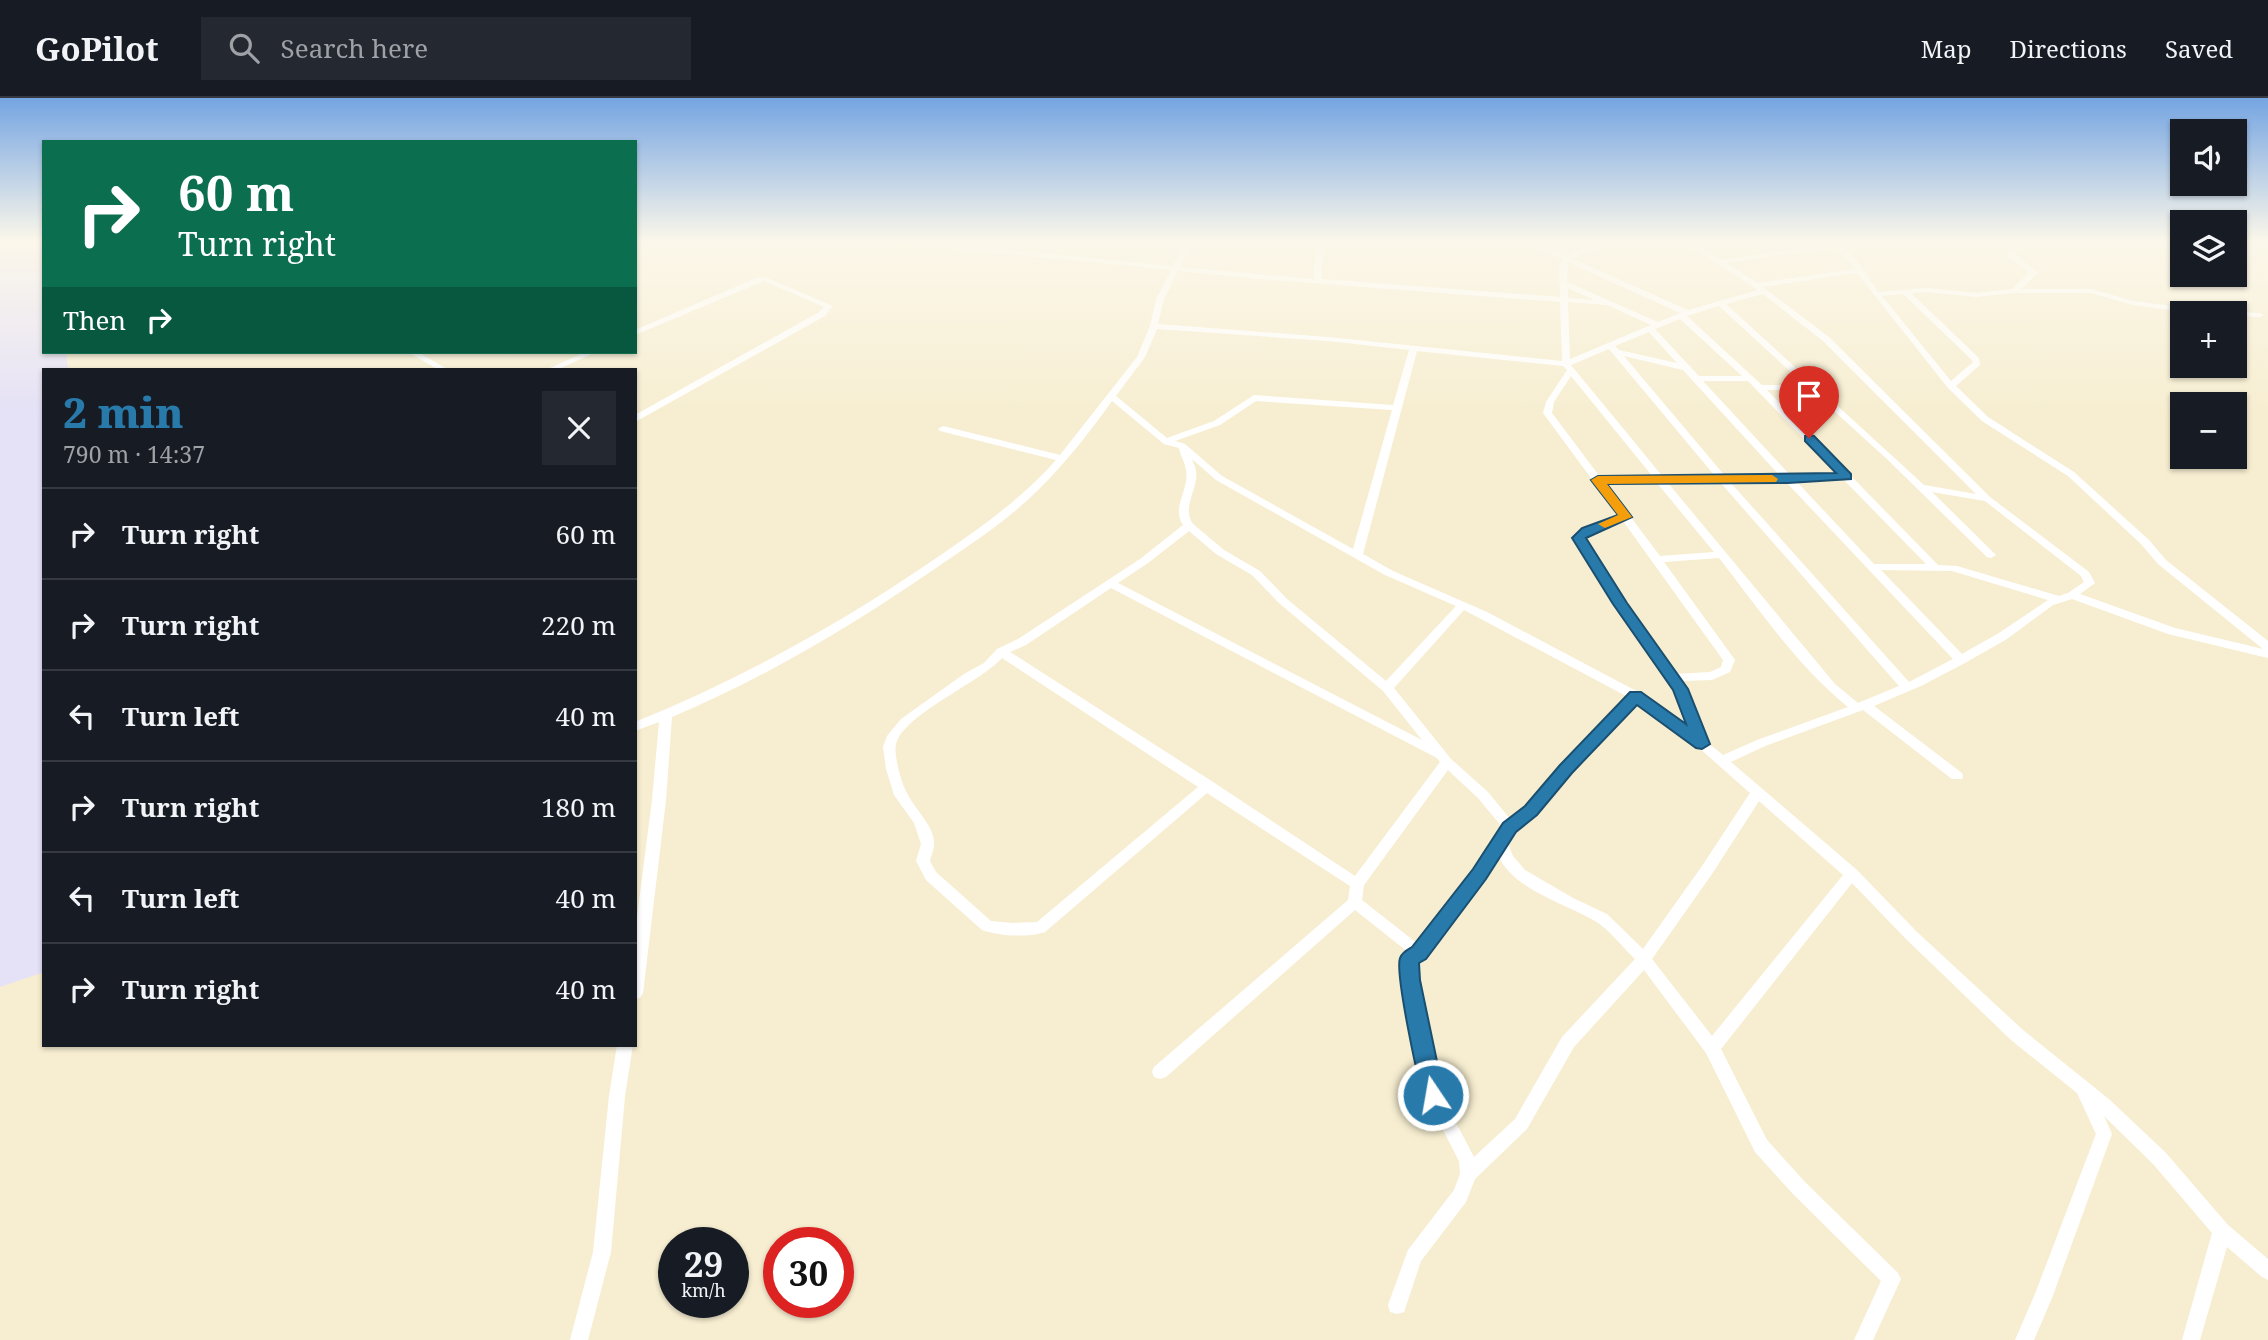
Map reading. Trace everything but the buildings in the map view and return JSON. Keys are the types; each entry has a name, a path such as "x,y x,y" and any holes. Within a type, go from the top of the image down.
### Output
{"street":[{"path":"637,332 715,299"},
{"path":"637,418 822,314 829,306 812,299"},
{"path":"637,726 770,665 888,597 1020,502 1050,473 1141,357 1154,326 1160,299"},
{"path":"1538,299 1608,303"},
{"path":"1599,299 1656,328 1687,368 1788,479 1961,660"},
{"path":"1651,299 1684,314 1934,567"},
{"path":"1154,326 1413,349 1569,367 1684,314 1731,299"},
{"path":"1722,761 1761,743 1907,687 1961,660 2058,599 2072,595 2090,583 2085,574 1988,499 1826,339 1774,299"},
{"path":"1880,299 1951,386 1985,419 2071,474 2145,542 2162,562 2268,647"},
{"path":"1912,299 1975,358 1977,363 1951,386"},
{"path":"2122,299 2170,308"},
{"path":"1562,301 1569,367 1824,679 1957,776"},
{"path":"1720,303 1814,387 1991,555"},
{"path":"2247,314 2260,315"},
{"path":"1357,555 1413,349"},
{"path":"1613,349 1687,368"},
{"path":"1613,349 1721,478 1907,687"},
{"path":"416,354 441,368"},
{"path":"554,368 587,354"},
{"path":"1569,367 1550,402 1547,414 1626,517 1729,660 1726,669 1712,676 1670,678"},
{"path":"1697,379 1749,378"},
{"path":"1760,388 1814,387"},
{"path":"1111,396 1167,442 1182,446 1219,478 1389,573 1463,606 1636,696 1702,744 1852,874 1911,935 2017,1035 2083,1091 2104,1105 2160,1159 2222,1231 2268,1271"},
{"path":"1167,442 1217,423 1254,398 1397,408"},
{"path":"943,429 1060,458"},
{"path":"1182,446 1192,472 1183,512 1189,526 1220,552 1255,573 1283,601 1387,688 1445,759 1483,795 1505,834 1507,859 1520,874 1602,918 1644,959 1712,1048 1761,1146 1799,1188 1892,1279 1863,1340"},
{"path":"1598,480 1847,476"},
{"path":"1919,487 1988,499"},
{"path":"1626,517 1587,531 1579,538 1670,678 1680,689 1702,744"},
{"path":"1189,526 1144,561 1022,642 1001,652 988,666 905,722 893,736 889,747 892,769 901,795 920,822 928,844 923,861 931,876 986,926 1040,928 1208,785"},
{"path":"1657,559 1723,555"},
{"path":"1871,567 1934,567 1971,573 2058,599"},
{"path":"1109,583 1445,759"},
{"path":"2072,595 2172,631 2268,654"},
{"path":"1387,688 1463,606"},
{"path":"1001,652 1357,884"},
{"path":"1469,1174 1467,1160 1433,1095 1410,980 1409,959 1419,953 1479,874 1505,834 1531,811 1566,769 1636,696"},
{"path":"637,977 659,800 666,715"},
{"path":"1160,1072 1355,902 1357,884 1445,759"},
{"path":"1397,1306 1414,1256 1460,1196 1469,1174 1521,1124 1569,1042 1644,959 1758,792"},
{"path":"1712,1048 1852,874"},
{"path":"1355,902 1419,953"},
{"path":"579,1340 601,1257 608,1212 616,1090 625,1047"},
{"path":"2024,1340 2043,1298 2104,1134 2083,1091"},
{"path":"2191,1340 2222,1231"}],"shaded area":[{"path":"0,299 42,299 42,354 66,354 68,368 42,368 42,973 0,987"}],"slow traffic":[{"path":"1605,524 1626,517 1598,480 1772,479"}],"route":[{"path":"1433,1095 1410,980 1409,959 1419,953 1479,874 1509,827 1531,811 1566,769 1636,696 1702,744 1680,689 1620,604 1579,538 1587,531 1626,517 1598,480 1847,476 1809,438"}]}
